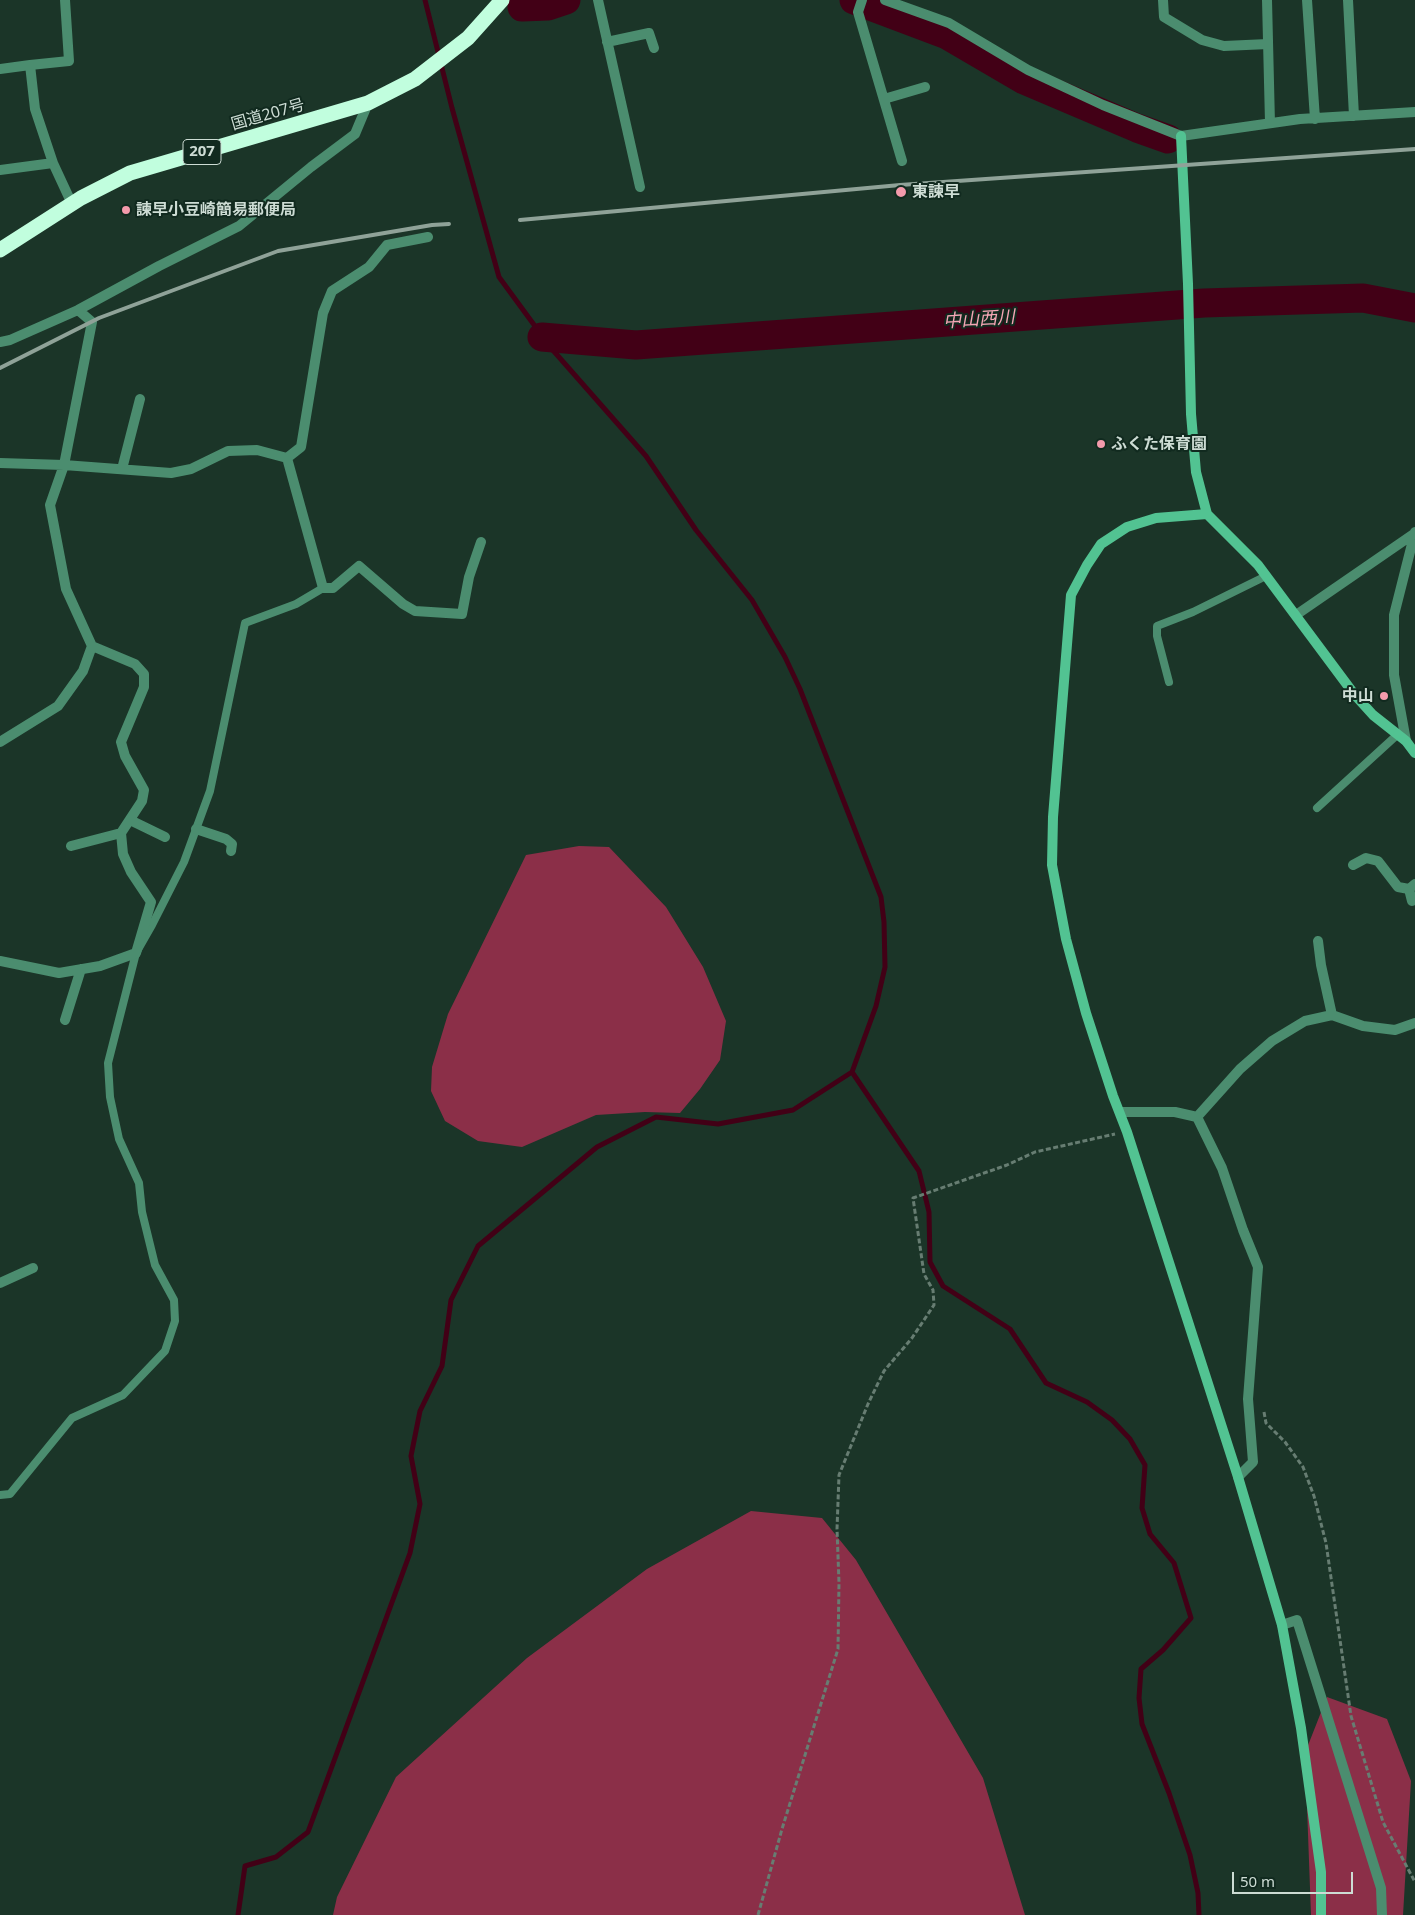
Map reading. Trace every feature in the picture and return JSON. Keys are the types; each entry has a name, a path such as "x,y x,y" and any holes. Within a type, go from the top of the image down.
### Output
{"highway":[{"name":"国道207号","path":"0,250 72,204 130,173 368,103 415,79 468,38 502,0"}],"street":[{"path":"0,69 69,61 65,0"},
{"path":"598,0 640,187"},
{"path":"862,0 858,12 902,161"},
{"path":"885,0 949,23 1028,70 1103,105 1181,136 1315,119 1415,112"},
{"path":"1163,0 1164,17 1202,40 1224,46 1268,44"},
{"path":"1266,0 1270,124"},
{"path":"1307,0 1315,119"},
{"path":"1348,0 1354,116"},
{"path":"607,42 650,33 654,48"},
{"path":"30,65 35,109 53,163 72,204"},
{"path":"884,99 925,87"},
{"path":"0,342 10,340 78,310 159,266 239,226 355,134 368,103"},
{"path":"1181,136 1188,284 1191,414 1196,472 1207,514 1258,565 1354,694 1372,715 1402,738 1415,753"},
{"path":"0,170 53,163"},
{"path":"287,458 301,447 322,313 332,291 369,267 387,245 428,237"},
{"path":"0,961 59,973 100,966 136,953 150,902 131,872 123,854 121,834 142,801 144,790 125,756 121,742 144,687 144,674 135,664 92,646 66,589 50,504 64,465 92,322 78,310"},
{"path":"122,469 140,399"},
{"path":"0,463 64,465 171,474 191,469 228,451 257,450 287,458"},
{"path":"287,458 323,588 333,588 359,566 403,604 415,611 462,614 469,577 481,542"},
{"path":"1207,514 1156,518 1127,527 1100,544 1071,595 1053,817 1052,864 1066,939 1086,1013 1113,1096 1121,1112 1238,1477 1282,1625 1301,1728 1321,1872 1321,1915"},
{"path":"1296,615 1415,532"},
{"path":"1402,738 1394,675 1394,615 1415,532"},
{"path":"0,742 58,706 83,671 92,646"},
{"path":"130,820 165,837"},
{"path":"196,829 226,838 232,844 231,851"},
{"path":"71,846 121,834"},
{"path":"1353,865 1366,858 1378,860 1398,887 1412,886 1412,901"},
{"path":"1318,941 1321,965 1332,1015"},
{"path":"64,1020 81,969"},
{"path":"1197,1117 1240,1069 1272,1041 1305,1021 1332,1015 1364,1026 1395,1030 1415,1023"},
{"path":"1121,1112 1175,1112 1197,1117"},
{"path":"1197,1117 1222,1168 1258,1267 1248,1399 1253,1462 1238,1477"},
{"path":"0,1283 33,1268"},
{"path":"1282,1625 1297,1620 1381,1888 1382,1915"}],"lane":[{"path":"1169,682 1157,636 1157,626 1194,612 1266,576"},
{"path":"0,1495 10,1494 72,1418 123,1395 165,1351 176,1321 174,1300 155,1265 142,1212 139,1183 119,1138 110,1097 108,1063 136,953 184,862 210,790 244,623 296,604 323,588"},
{"path":"1317,808 1402,738"}],"path":[{"path":"758,1915 838,1648 839,1583 837,1529 839,1475 868,1404 884,1371 912,1338 934,1305 934,1290 924,1274 913,1198 1007,1165 1035,1152 1127,1132"},
{"path":"1248,1399 1262,1402 1266,1423 1285,1442 1303,1467 1314,1496 1326,1543 1351,1716 1383,1822 1415,1882"}],"shaded area":[{"path":"579,846 609,847 666,907 703,967 726,1021 720,1060 700,1089 680,1113 645,1112 596,1115 522,1147 478,1141 445,1121 431,1091 432,1067 448,1014 526,855"},
{"path":"751,1511 822,1518 856,1560 983,1778 1025,1915 333,1915 337,1897 396,1777 527,1658 647,1569"},
{"path":"1327,1697 1387,1719 1411,1781 1403,1915 1311,1915 1305,1753"}],"waterway":[{"path":"238,1915 245,1866 276,1857 308,1832 410,1553 420,1504 411,1456 420,1411 442,1366 451,1300 478,1246 597,1147 656,1117 718,1124 793,1110 852,1072 876,1006 885,967 884,922 881,897 800,689 785,657 752,600 696,530 646,456 551,348 499,277 452,108 425,0"},
{"name":"中山西川","path":"522,7 548,6 566,0"},
{"name":"中山西川","path":"854,0 947,35 1024,80 1137,128 1168,139"},
{"name":"中山西川","path":"542,337 636,345 1204,303 1363,298 1415,308"},
{"path":"852,1072 919,1171 929,1212 930,1262 943,1286 1010,1329 1046,1383 1087,1402 1112,1420 1130,1439 1145,1465 1142,1508 1150,1534 1174,1563 1191,1618 1163,1650 1141,1669 1139,1698 1142,1724 1169,1793 1190,1855 1198,1893 1199,1915"}],"railway":[{"path":"520,220 900,185 1415,149"},
{"path":"0,368 99,318 278,251 432,225 449,224"}],"place":[{"name":"東諫早","path":"901,192"},
{"name":"諫早小豆崎簡易郵便局","path":"126,210"},
{"name":"ふくた保育園","path":"1101,444"},
{"name":"中山","path":"1384,696"}]}
